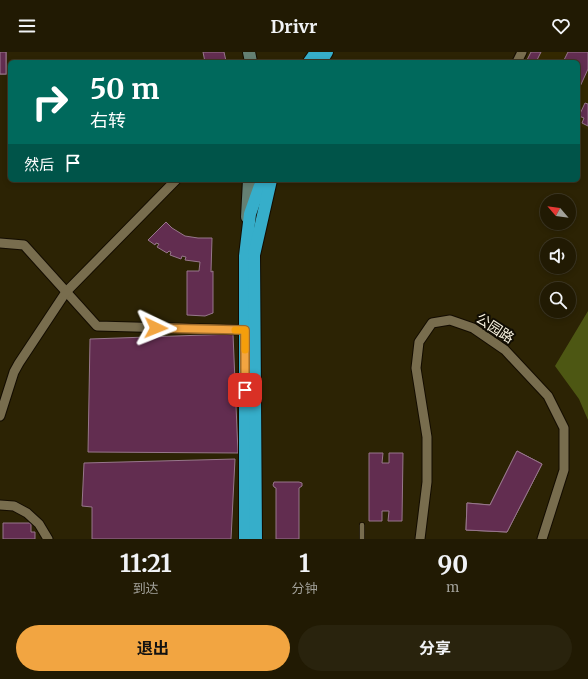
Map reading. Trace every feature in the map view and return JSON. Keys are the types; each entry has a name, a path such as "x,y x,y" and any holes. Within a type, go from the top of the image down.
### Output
{"highway":[{"path":"245,539 245,256 250,214 261,182"},
{"path":"256,539 254,255 271,182"}],"street":[{"path":"0,416 14,372 66,292 174,182"},
{"path":"245,256 249,182"},
{"path":"0,244 24,244 97,326 245,330"},
{"name":"公园路","path":"420,539 427,482 427,437 416,368 419,342 432,323 450,320 473,328 505,350 548,396 564,428 564,470 542,539"},
{"path":"0,505 14,506 27,513 39,524 48,539"}],"lane":[{"path":"362,525 362,539"}],"shaded area":[{"path":"529,52 588,52 588,130 580,126 580,60 525,60"}],"green space":[{"path":"588,311 588,420 579,399 555,366"}],"building":[{"path":"0,52 6,52 6,74 0,74"},
{"path":"0,52 6,52 6,74 0,74"},
{"path":"203,52 224,52 226,60 205,60"},
{"path":"531,52 541,52 537,60 527,60"},
{"path":"568,52 588,52 588,69 580,87 580,60 564,60"},
{"path":"585,103 588,104 588,126 582,123 584,118 580,116"},
{"path":"166,222 172,228 185,236 212,238 211,272 213,271 213,313 205,316 187,315 187,271 199,271 200,262 185,260 186,257 182,256 181,259 170,255 171,252 169,251 167,253 157,247 159,244 156,243 155,245 148,240"},
{"path":"233,334 238,453 88,452 90,339"},
{"path":"517,451 542,464 507,532 466,530 467,503 490,505"},
{"path":"517,451 542,464 507,532 466,530 467,503 490,505"},
{"path":"369,453 383,453 382,463 389,463 389,453 403,453 402,521 388,521 389,511 382,511 382,521 369,521"},
{"path":"235,459 231,539 92,539 92,507 82,506 84,463"},
{"path":"274,482 302,483 302,486 299,488 299,539 276,539 276,488 273,485"},
{"path":"3,523 31,523 31,532 35,532 35,539 3,539"}],"slow traffic":[{"path":"235,330 245,330 245,350"}],"route":[{"path":"156,328 245,330 245,390"}]}
